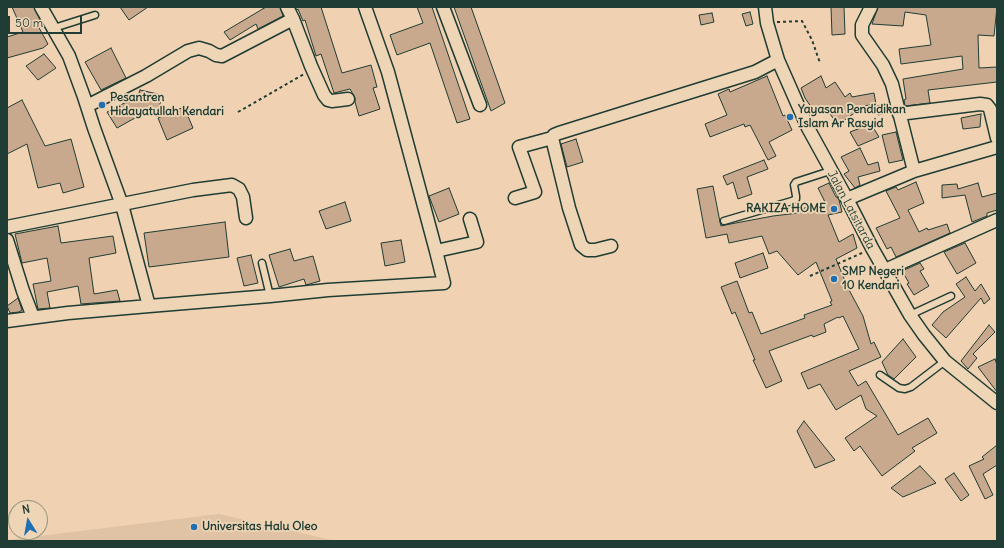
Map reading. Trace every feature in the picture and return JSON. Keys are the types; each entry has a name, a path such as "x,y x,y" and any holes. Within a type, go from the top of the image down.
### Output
{"street":[{"path":"41,7 69,56 122,205 149,306"},
{"path":"287,7 311,66 328,100 338,101 348,99"},
{"path":"7,321 149,306 350,288 444,283 388,72 365,7"},
{"path":"443,7 480,105"},
{"name":"Jalan Latsitarda","path":"765,7 767,23 778,60 808,128 830,171 847,199 872,248 910,315 945,361 997,403"},
{"path":"871,7 862,25 862,34 888,74 892,84 914,171"},
{"path":"87,106 146,76 188,51 199,48 222,56 293,19"},
{"path":"515,198 535,192 519,147 552,138 554,135 559,133 755,72 778,60"},
{"path":"899,114 980,104 986,105 990,109 997,138"},
{"path":"552,138 581,246 587,250 595,250 611,246"},
{"path":"847,199 914,171 997,147"},
{"path":"7,227 193,190 232,184 239,188 243,197 246,218"},
{"path":"436,251 456,248 477,242 470,218"},
{"path":"885,270 997,220"},
{"path":"7,240 33,318"}],"lane":[{"path":"54,28 95,15"},
{"path":"724,221 792,201 796,199 794,185 796,182 830,171"},
{"path":"262,262 270,296"},
{"path":"910,315 951,296"},
{"path":"880,375 898,388 905,389 911,387 945,361"}],"path":[{"path":"767,23 802,21 812,40 820,63"},
{"path":"238,112 309,71 311,66"},
{"path":"810,276 872,248"}],"shaded area":[{"name":"Universitas Halu Oleo","path":"219,514 336,541 7,541 48,540 48,535"}],"building":[{"path":"12,7 34,7 42,24 38,26 48,44 43,48 7,58 7,37 23,32"},
{"path":"120,7 148,7 129,20"},
{"path":"266,7 280,7 283,16 258,29 256,24 230,40 224,32"},
{"path":"295,7 321,7 342,73 371,65 377,87 373,88 380,109 359,116 355,98 350,89 334,93 321,54 316,56 305,20 303,21 298,9 297,10"},
{"path":"417,7 432,7 470,119 457,123 430,43 397,55 390,35 423,23"},
{"path":"454,7 471,7 505,103 491,111"},
{"path":"831,7 844,7 845,34 832,35"},
{"path":"878,7 997,7 994,36 978,35 979,68 997,67 997,82 928,90 930,103 905,106 904,100 906,99 903,79 963,69 962,56 901,64 899,49 931,45 926,15 905,12 903,26 872,24"},
{"path":"750,12 753,24 746,26 742,14"},
{"path":"712,13 714,22 701,25 699,15"},
{"path":"111,48 126,78 101,90 85,62"},
{"path":"44,54 56,68 38,80 26,66"},
{"path":"767,76 783,116 785,115 792,130 769,142 776,156 768,160 750,125 745,127 744,124 710,137 705,124 727,115 718,94 729,89 730,92"},
{"path":"821,76 826,88 835,82 845,97 850,93 852,97 874,93 876,104 864,106 838,125 825,107 816,114 805,98 801,88"},
{"path":"140,90 162,95 157,117 153,108 117,128 107,112 138,96"},
{"path":"22,100 45,146 71,139 84,187 63,193 60,183 38,188 27,144 7,154 7,108"},
{"path":"889,103 891,112 878,115 876,106"},
{"path":"184,107 193,128 167,140 158,118"},
{"path":"981,114 980,127 963,129 961,118"},
{"path":"871,124 879,137 858,146 850,132"},
{"path":"896,132 903,160 889,163 882,135"},
{"path":"576,139 583,162 567,167 561,144"},
{"path":"860,148 868,165 878,162 880,171 858,177 860,185 855,188 844,174 849,171 841,157"},
{"path":"764,160 768,169 747,177 752,194 738,199 733,182 727,185 723,176"},
{"path":"916,182 924,203 908,210 919,232 927,228 928,230 947,224 950,233 896,257 891,247 887,249 876,228 900,218 886,191 896,187 898,190"},
{"path":"829,183 839,200 842,212 828,215 839,242 853,234 857,248 836,259 848,288 863,316 871,344 874,342 881,357 849,371 858,386 866,381 898,435 928,418 937,433 912,448 915,451 882,476 860,446 854,451 845,438 877,416 866,409 861,395 836,410 820,384 808,389 801,373 859,349 843,316 824,324 826,332 813,337 812,335 769,351 782,381 766,388 753,360 755,360 735,312 732,314 721,287 737,281 749,313 752,312 761,334 805,318 804,315 832,305 830,302 832,301 816,262 798,275 777,251 769,254 762,236 729,243 727,234 706,238 697,189 713,186 721,226 773,216 798,213 798,210 825,202 818,188"},
{"path":"978,183 982,197 997,193 997,210 987,213 987,216 972,222 965,195 942,198 942,185 957,184 958,189"},
{"path":"449,188 459,214 439,222 429,196"},
{"path":"345,202 351,221 326,229 319,211"},
{"path":"225,222 229,257 149,267 144,233"},
{"path":"58,226 61,243 113,236 116,253 89,258 94,294 117,290 120,301 81,304 78,286 47,292 50,308 38,309 33,284 51,281 47,258 22,263 15,234"},
{"path":"401,240 405,262 385,266 381,243"},
{"path":"965,243 976,263 957,274 944,252"},
{"path":"290,249 294,261 313,256 320,281 306,285 304,279 279,287 269,255"},
{"path":"763,253 768,268 740,278 735,263"},
{"path":"251,255 258,283 244,286 237,258"},
{"path":"920,263 924,269 920,271 929,286 914,295 907,284 909,283 902,271"},
{"path":"966,277 975,291 981,284 990,299 984,304 981,298 946,338 932,325 943,312 965,297 956,284"},
{"path":"18,298 22,310 19,312 10,313 7,306"},
{"path":"989,325 995,332 973,354 977,358 968,369 961,361"},
{"path":"903,339 916,357 894,379 888,375 882,362"},
{"path":"995,359 997,365 997,392 978,367"},
{"path":"804,421 835,460 815,468 797,431"},
{"path":"997,445 997,465 983,474 993,495 985,499 969,466 984,459 982,457"},
{"path":"920,466 936,483 903,497 891,488"},
{"path":"954,473 969,495 961,501 945,479"}],"place":[{"name":"Pesantren Hidayatullah Kendari","path":"102,105"},
{"name":"Yayasan Pendidikan Islam Ar Rasyid","path":"790,117"},
{"name":"RAKIZA HOME","path":"834,209"},
{"name":"SMP Negeri 10 Kendari","path":"834,279"},
{"name":"Universitas Halu Oleo","path":"194,527"}]}
